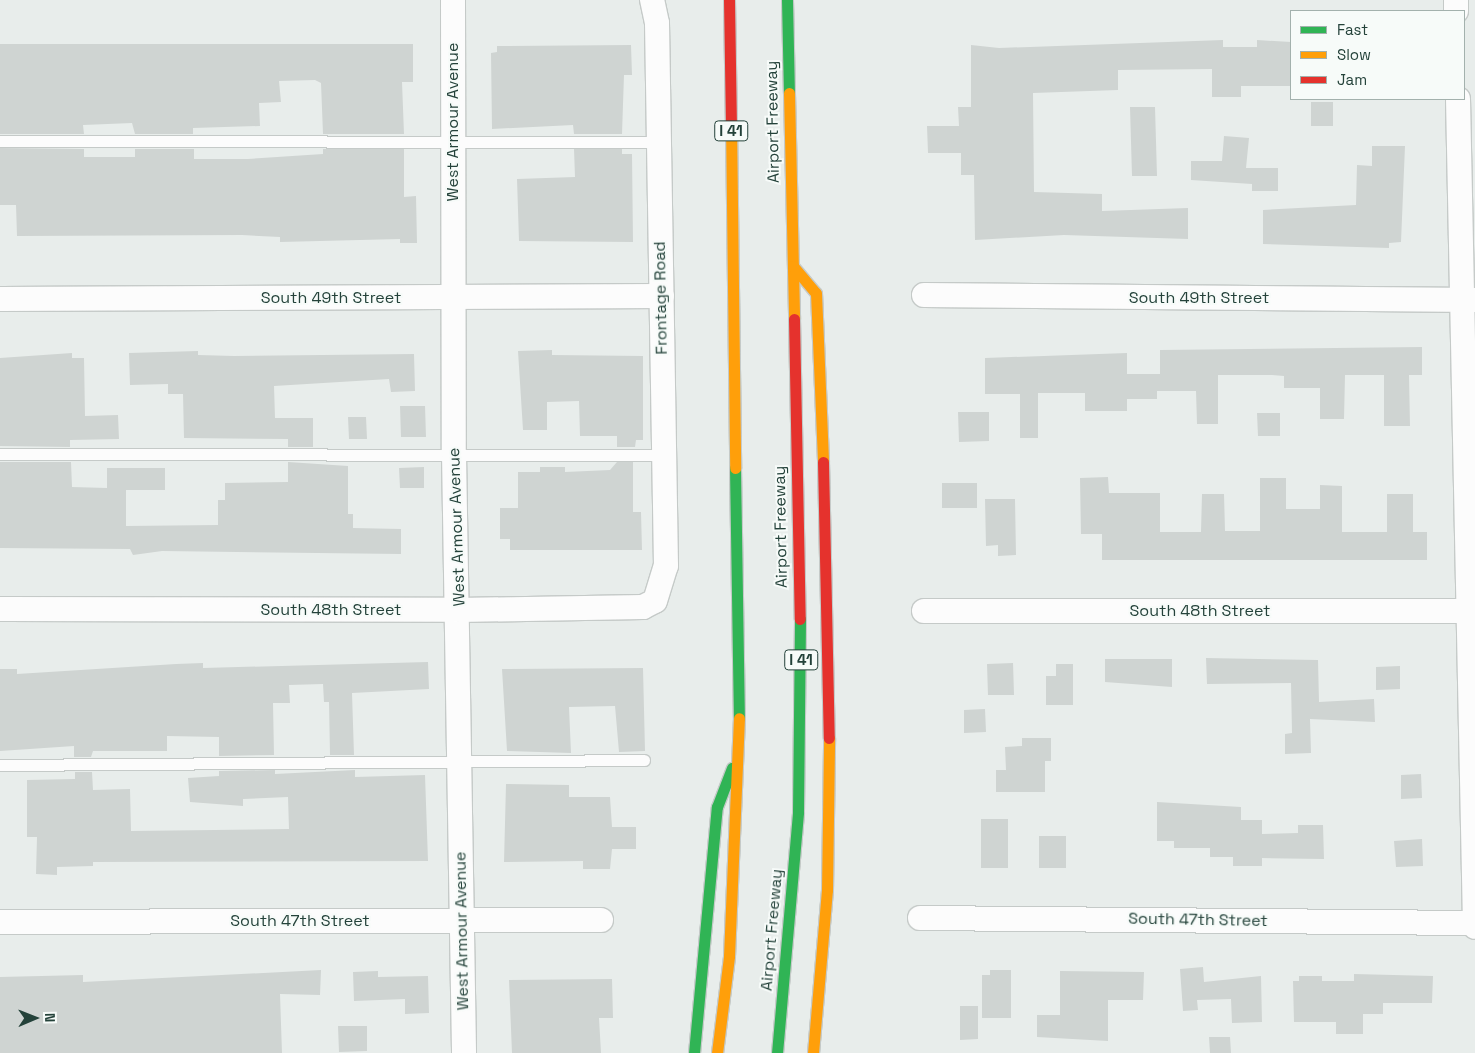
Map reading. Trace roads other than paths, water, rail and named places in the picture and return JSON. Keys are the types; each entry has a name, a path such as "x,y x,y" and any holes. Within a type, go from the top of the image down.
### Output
{"highway":[{"name":"I 41","path":"717,1053 729,956 739,748 728,0"},
{"name":"Airport Freeway","path":"777,1053 798,812 801,660 787,0"},
{"path":"793,266 816,293 830,641 827,890 813,1053"},
{"path":"694,1053 716,807 739,748"}],"street":[{"name":"West Armour Avenue","path":"453,0 454,454 459,610 464,1053"},
{"name":"Frontage Road","path":"652,0 657,23 664,455 665,572 658,596"},
{"path":"1458,100 1469,300 1475,924"},
{"name":"South 49th Street","path":"924,295 1469,300"},
{"name":"South 49th Street","path":"0,299 662,296"},
{"name":"South 48th Street","path":"0,609 459,610 643,607 658,596"},
{"name":"South 48th Street","path":"924,611 1472,611"},
{"name":"South 47th Street","path":"920,918 1475,924"},
{"name":"South 47th Street","path":"0,922 601,920"}],"lane":[{"path":"0,142 659,142"},
{"path":"0,454 664,455"},
{"path":"0,765 460,764 644,760"}]}
